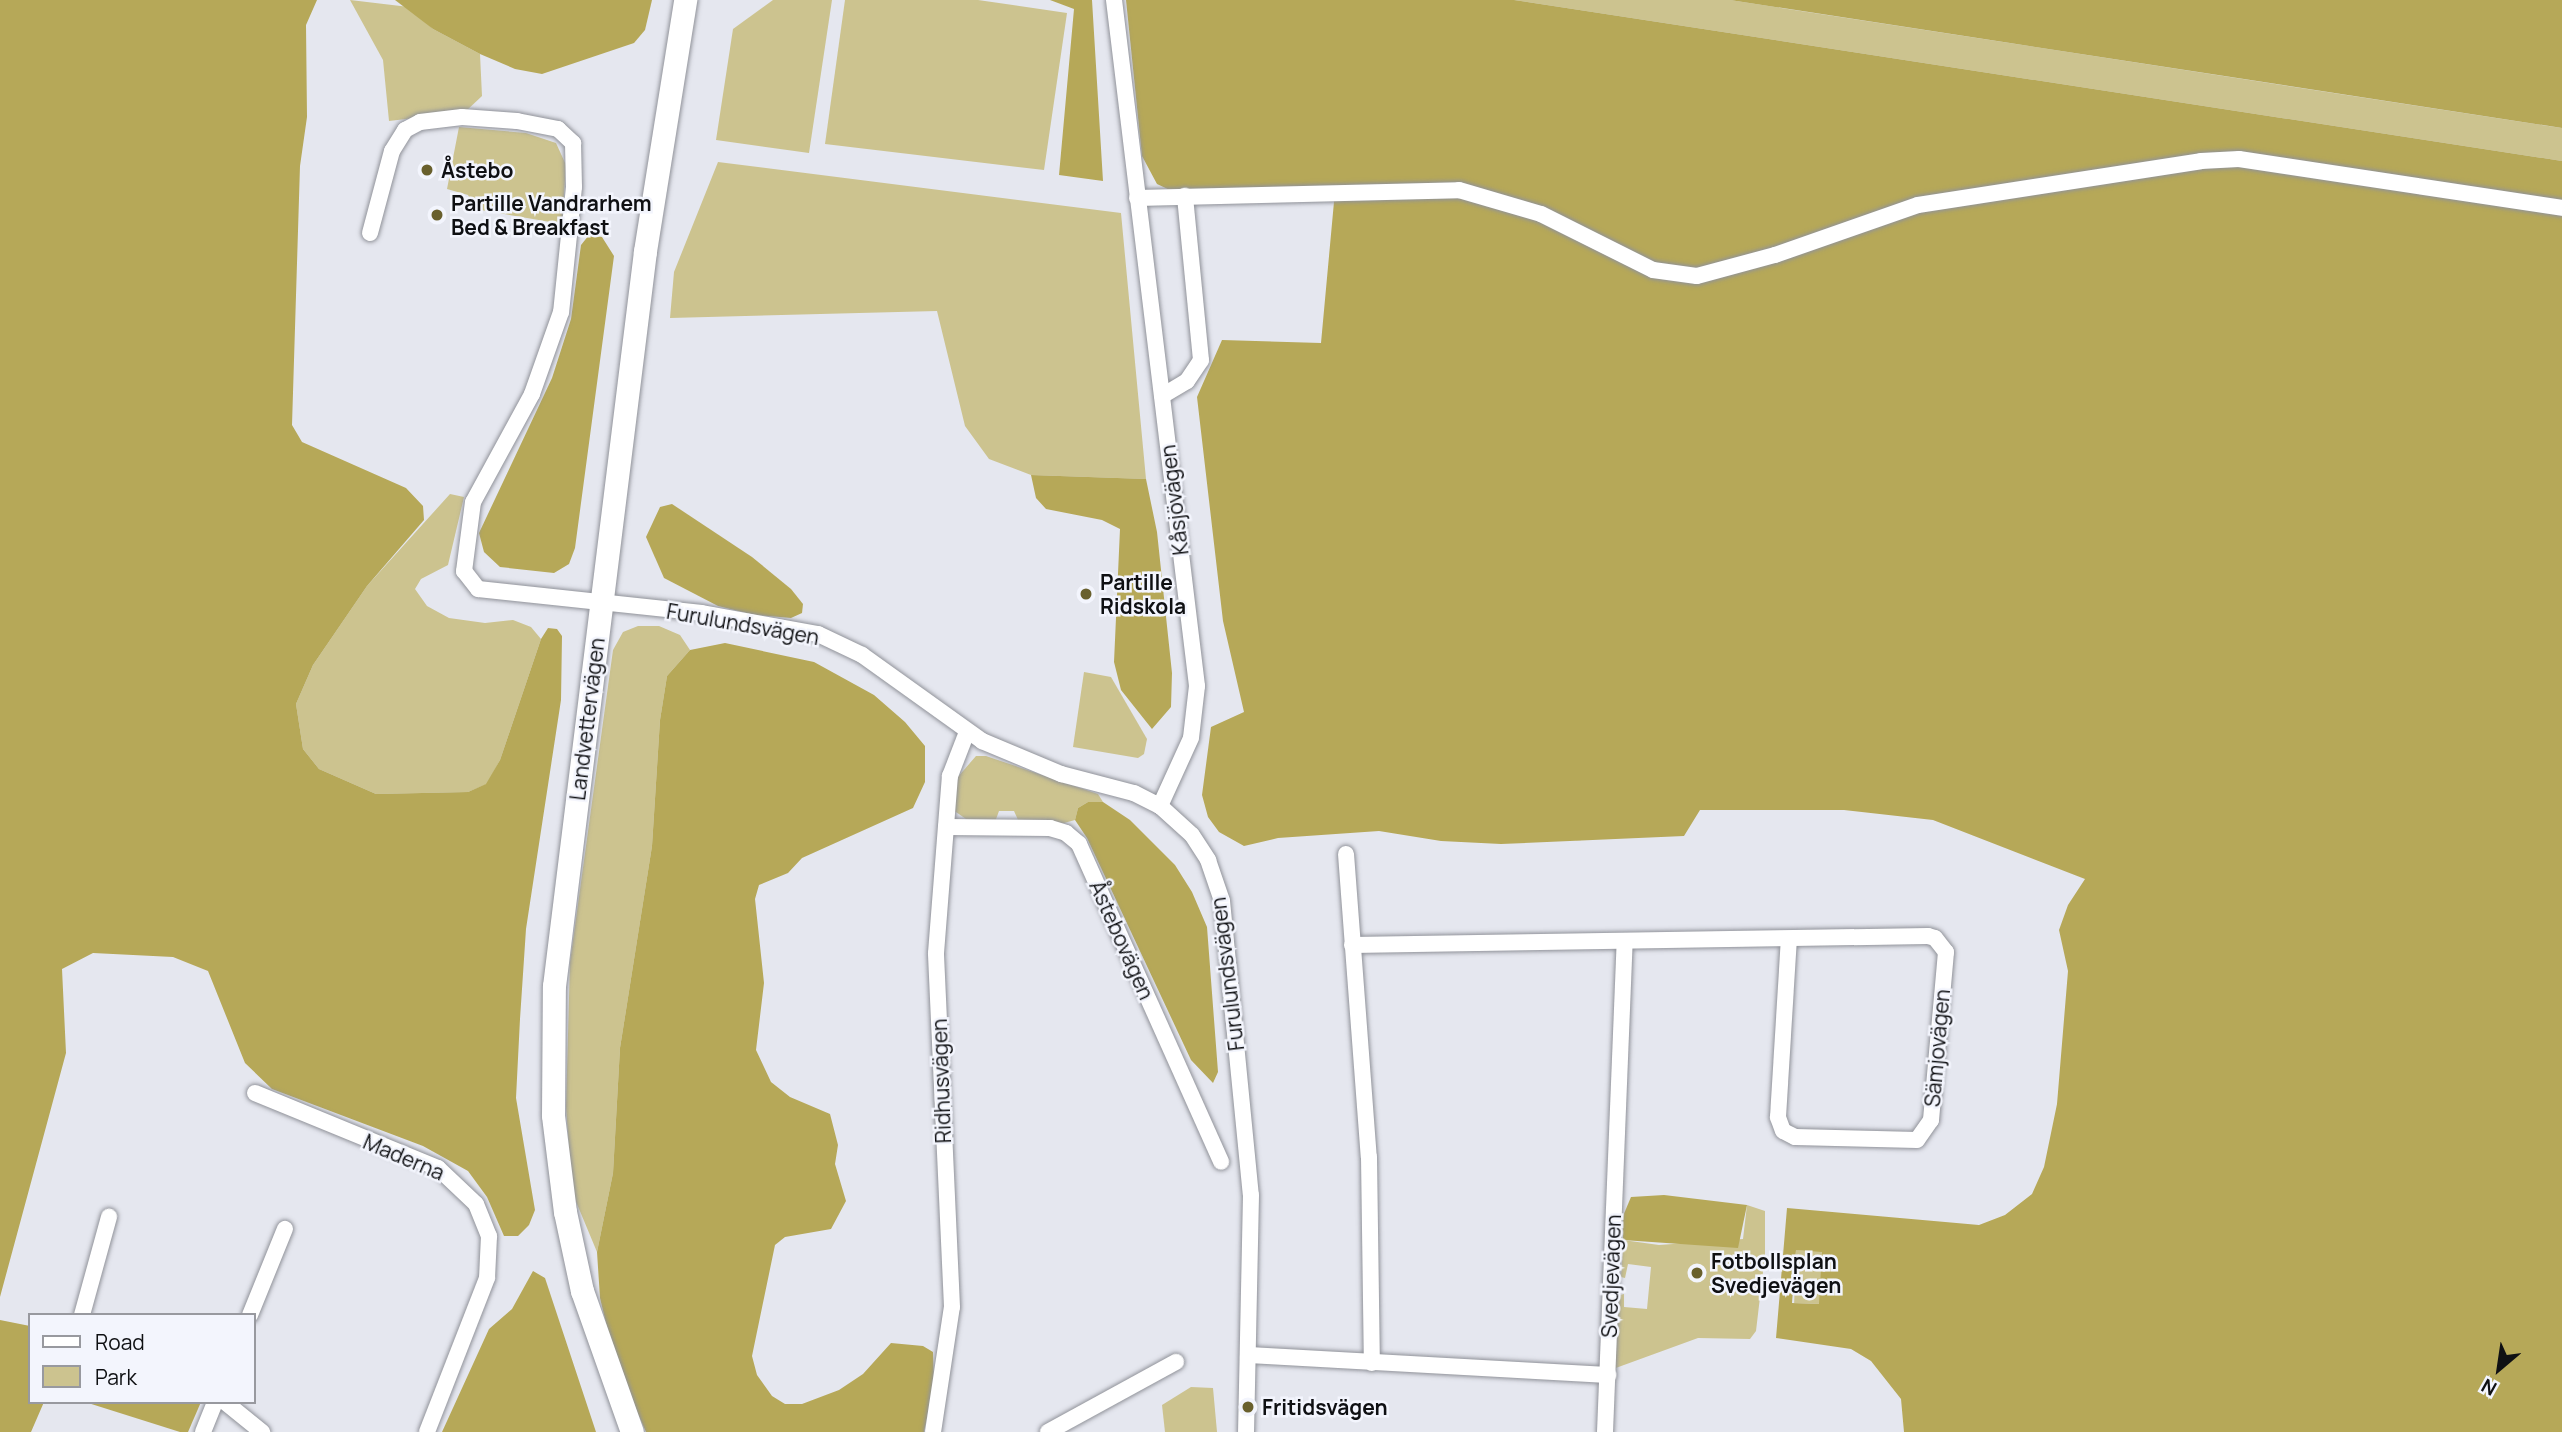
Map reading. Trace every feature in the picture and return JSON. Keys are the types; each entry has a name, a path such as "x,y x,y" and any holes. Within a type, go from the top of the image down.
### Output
{"street":[{"name":"Landvettervägen","path":"631,1432 582,1291 565,1212 553,1115 554,986 645,251 685,0"},
{"name":"Kåsjövägen","path":"1114,0 1196,686 1191,738 1160,806"},
{"path":"370,233 391,152 411,126 462,117 539,124 569,135 574,187 561,313 532,394 473,502 464,571 478,589 600,603"},
{"path":"1137,198 1459,190 1541,214 1653,270 1697,276 1775,256 1918,205 2201,160 2239,159 2562,208"},
{"path":"1162,396 1187,381 1202,360 1185,196"},
{"name":"Furulundsvägen","path":"600,603 702,613 818,634 862,655 967,732 1025,761 1134,793 1160,806 1192,835 1208,860 1222,901 1251,1195 1246,1432"},
{"name":"Ridhusvägen","path":"933,1432 952,1307 936,953 953,760 967,732"},
{"name":"Åstebovägen","path":"946,827 1050,828 1066,833 1079,844 1221,1162"},
{"path":"1346,854 1369,1157 1372,1363"},
{"name":"Sämjovägen","path":"1352,945 1928,936 1944,947 1931,1120 1917,1140 1795,1137 1783,1130 1778,1117 1789,939"},
{"name":"Svedjevägen","path":"1605,1432 1625,942"},
{"name":"Maderna","path":"255,1093 438,1168 477,1203 488,1236 487,1278 427,1432"},
{"path":"83,1313 109,1217"},
{"path":"251,1313 285,1229"},
{"path":"1248,1355 1608,1375"},
{"path":"1048,1432 1176,1362"},
{"path":"203,1432 214,1404"},
{"path":"227,1404 261,1432"}],"green space":[{"path":"350,0 409,7 433,29 480,54 482,96 465,112 389,121 383,60"},
{"path":"773,0 832,0 809,153 716,140 733,29"},
{"path":"845,0 978,0 1067,13 1044,170 825,144"},
{"path":"1514,0 1730,0 2562,128 2562,161"},
{"path":"459,127 526,133 556,143 566,165 562,224 475,209 468,195 447,189"},
{"path":"718,162 1121,213 1146,479 1031,475 989,459 965,426 937,311 670,318 674,272"},
{"path":"450,494 464,497 448,565 421,579 415,589 427,606 449,618 485,623 513,620 531,627 541,639 500,760 487,784 468,792 376,794 319,769 303,749 296,704 313,665 367,586"},
{"path":"638,626 659,626 680,635 690,650 667,676 660,720 652,846 620,1048 613,1173 597,1252 572,1192 566,1107 570,962 613,650 623,632"},
{"path":"1084,672 1111,677 1147,739 1144,754 1138,758 1073,747"},
{"path":"976,756 986,756 1098,794 1103,802 1088,802 1078,808 1075,820 1064,823 1019,822 1014,811 999,811 995,822 969,821 953,810 957,778"},
{"path":"1747,1205 1765,1211 1765,1255 1756,1331 1750,1339 1698,1338 1613,1369 1620,1295 1624,1294 1624,1307 1647,1309 1651,1267 1628,1264 1625,1278 1621,1277 1623,1240 1659,1245 1743,1239"},
{"path":"1796,1250 1822,1251 1820,1304 1794,1303"},
{"path":"1191,1387 1213,1388 1217,1432 1165,1432 1162,1405"}],"shaded area":[{"path":"0,0 317,0 306,25 307,117 300,166 292,425 302,442 406,488 423,506 424,520 367,586 313,665 296,704 303,749 319,769 376,794 468,792 486,784 500,760 541,639 548,628 557,629 562,636 561,700 526,929 516,1098 535,1210 529,1225 518,1236 504,1236 487,1197 468,1171 423,1146 272,1089 245,1063 208,971 173,957 93,953 62,969 66,1053 0,1297"},
{"path":"395,0 652,0 645,30 634,43 542,74 515,69 480,54 433,29"},
{"path":"1050,0 1092,0 1103,181 1059,175 1074,9"},
{"path":"1126,0 1514,0 2562,161 2562,1432 1904,1432 1901,1399 1871,1361 1851,1349 1776,1338 1787,1208 1979,1225 2005,1215 2032,1194 2044,1167 2057,1104 2068,971 2059,930 2068,905 2085,879 1933,820 1844,810 1700,810 1684,836 1501,844 1441,841 1379,831 1278,838 1244,846 1219,832 1208,817 1202,795 1211,727 1244,712 1223,621 1197,397 1222,340 1321,343 1335,191 1172,191 1157,184 1142,156","holes":["1796,1250 1822,1252 1819,1304 1792,1303"]},
{"path":"1730,0 2562,0 2562,128 2010,43"},
{"path":"589,235 602,237 614,256 575,548 569,564 554,573 500,567 484,552 479,533 552,378 571,319 581,245"},
{"path":"1031,475 1146,479 1157,532 1172,673 1171,707 1152,729 1121,690 1114,662 1120,529 1102,520 1046,509 1036,498"},
{"path":"672,504 752,557 791,589 803,604 802,613 791,618 755,615 718,606 664,578 646,537 660,507"},
{"path":"725,643 814,662 874,695 905,722 925,746 925,782 913,808 802,858 788,873 759,885 755,899 764,983 756,1050 771,1082 790,1097 830,1114 838,1145 835,1164 846,1201 831,1229 785,1237 775,1245 752,1356 757,1375 772,1396 785,1404 802,1404 839,1390 863,1374 891,1343 923,1346 933,1352 934,1384 924,1432 646,1432 616,1364 600,1298 597,1252 613,1173 620,1048 652,846 660,720 667,676 690,650"},
{"path":"1088,802 1103,802 1130,820 1175,865 1192,892 1207,927 1218,1072 1213,1083 1191,1060 1087,838 1075,820 1078,808"},
{"path":"1664,1195 1747,1205 1738,1248 1623,1240 1623,1216 1631,1197"},
{"path":"533,1271 545,1278 596,1432 442,1432 489,1329 512,1309"},
{"path":"0,1320 28,1326 28,1404 43,1404 31,1432 0,1432"},
{"path":"91,1404 200,1404 188,1432 180,1432"}],"place":[{"name":"Åstebo","path":"427,170"},
{"name":"Partille Vandrarhem Bed & Breakfast","path":"437,215"},
{"name":"Partille Ridskola","path":"1086,594"},
{"name":"Fotbollsplan Svedjevägen","path":"1697,1273"},
{"name":"Fritidsvägen","path":"1248,1407"}]}
